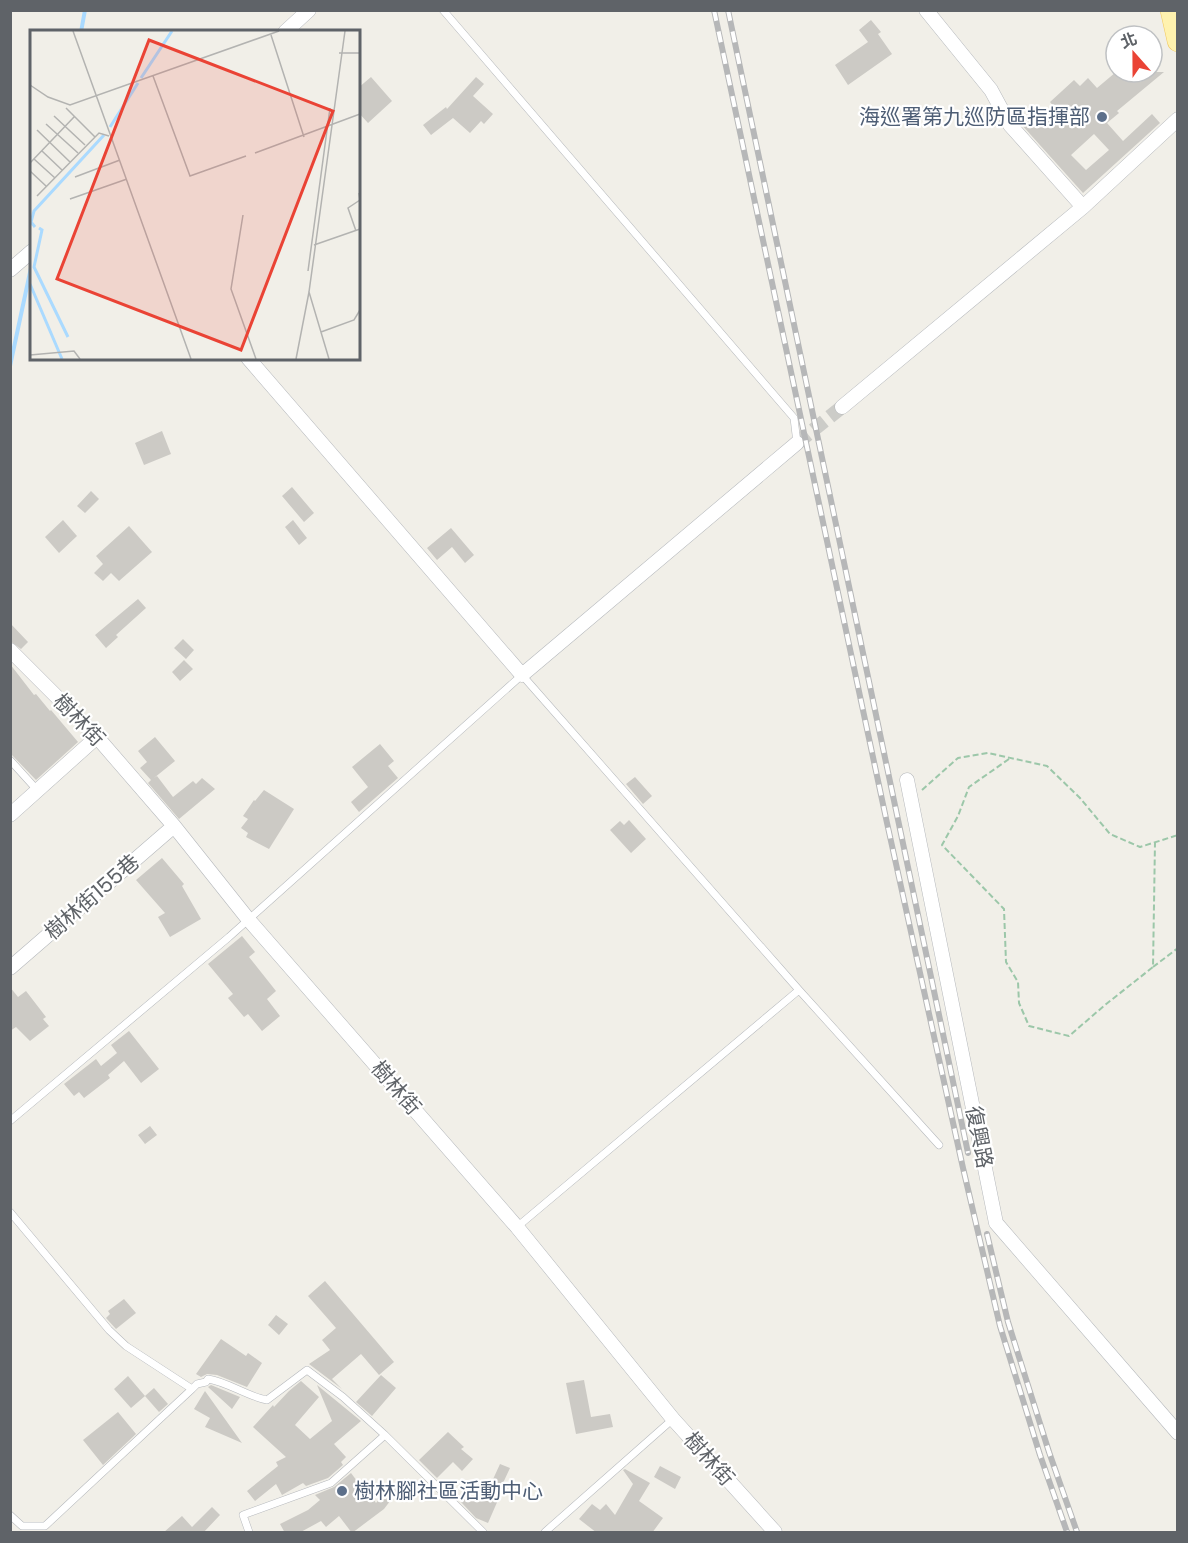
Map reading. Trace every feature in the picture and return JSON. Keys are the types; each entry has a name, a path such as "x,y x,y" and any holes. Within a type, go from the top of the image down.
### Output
{"main road":[{"path":"1171,10 1178,41"}],"street":[{"path":"287,30 309,10"},
{"path":"926,10 990,90 1010,125 1083,207"},
{"path":"842,407 1083,207 1178,119"},
{"path":"10,270 30,253"},
{"path":"250,360 522,675 797,442"},
{"name":"樹林街","path":"10,650 97,737 174,826 248,919 517,1227 674,1419 775,1533"},
{"path":"10,815 97,737"},
{"name":"復興路","path":"907,780 996,1223 1178,1433"},
{"name":"樹林街155巷","path":"10,968 174,826"}],"lane":[{"path":"443,10 794,418 797,442"},
{"path":"10,1121 248,919 522,675 799,990 939,1145"},
{"path":"10,760 38,791"},
{"path":"517,1227 799,990"},
{"path":"10,1212 109,1330 126,1346 192,1389"},
{"path":"10,1515 22,1526 45,1526 197,1384 206,1382 208,1379 216,1380 249,1395 267,1400 308,1370 343,1397 385,1435 483,1533"},
{"path":"545,1533 674,1419"},
{"path":"249,1533 243,1515 331,1483 385,1435"}],"path":[{"path":"911,800 958,758 988,753 1047,766 1080,798 1110,834 1140,847 1178,835"},
{"path":"1008,759 969,787 958,816 942,845 1004,909 1006,962 1018,982 1019,1003 1029,1026 1070,1036 1105,1005 1178,948"},
{"path":"1153,967 1155,842"}],"building":[{"path":"871,20 881,32 878,34 892,54 848,85 835,65 868,42 859,30"},
{"path":"371,77 392,101 368,123 360,114 360,86"},
{"path":"476,77 484,84 473,96 493,114 484,124 481,121 470,133 453,118 431,135 423,125 446,107 447,109"},
{"path":"1088,78 1097,88 1104,82 1104,84 1150,84 1117,111 1119,113 1107,123 1123,141 1152,114 1160,123 1083,193 1021,124 1033,114 1040,121 1055,108 1050,102 1074,80 1080,86","holes":["1094,134 1109,150 1086,170 1071,155"]},
{"path":"162,431 171,454 144,465 135,443"},
{"path":"292,487 314,513 304,522 282,496"},
{"path":"91,491 99,499 85,513 77,506"},
{"path":"63,520 77,536 59,553 45,537"},
{"path":"293,520 307,538 299,545 285,527"},
{"path":"129,526 152,552 119,581 111,573 103,581 94,573 103,564 96,556"},
{"path":"451,528 474,555 465,563 452,547 437,560 427,548"},
{"path":"138,599 146,608 116,635 118,637 106,648 95,635"},
{"path":"10,623 28,642 21,649 10,641"},
{"path":"183,639 194,650 186,659 174,648"},
{"path":"184,660 193,669 180,681 172,672"},
{"path":"10,664 34,695 36,694 51,710 78,742 36,780 10,753"},
{"path":"155,737 175,761 154,778 157,776 173,797 193,781 196,784 202,778 215,789 179,819 148,783 151,780 140,768 147,762 138,751"},
{"path":"380,744 394,761 388,766 398,778 359,812 351,802 368,787 352,767"},
{"path":"635,777 652,796 643,804 626,784"},
{"path":"264,790 294,809 269,849 246,837 248,833 241,828 248,819 243,816"},
{"path":"629,820 646,839 631,853 610,830 620,821 624,825"},
{"path":"162,858 184,884 182,886 201,919 170,937 158,917 165,913 136,880"},
{"path":"242,936 255,952 249,957 276,991 267,999 280,1016 262,1031 248,1014 244,1017 228,998 233,994 208,964"},
{"path":"10,987 18,997 26,991 46,1017 43,1019 49,1026 30,1041 16,1027 10,1031"},
{"path":"129,1031 159,1069 141,1083 124,1061 108,1075 110,1078 84,1098 79,1092 74,1096 64,1084 96,1059 101,1066 117,1053 111,1045"},
{"path":"150,1126 157,1135 145,1144 138,1135"},
{"path":"325,1281 394,1362 379,1375 361,1354 332,1379 342,1389 309,1364 330,1350 322,1340 336,1328 308,1296"},
{"path":"124,1299 136,1313 116,1329 106,1318 110,1314 108,1311"},
{"path":"276,1315 288,1324 279,1335 268,1325"},
{"path":"221,1339 246,1356 248,1353 262,1363 247,1387 217,1375 207,1374 201,1377 196,1374"},
{"path":"381,1375 396,1388 372,1416 356,1402"},
{"path":"128,1376 145,1396 131,1408 114,1389"},
{"path":"584,1380 591,1417 610,1414 613,1427 576,1434 566,1383"},
{"path":"301,1381 319,1397 295,1425 310,1439 332,1421 317,1385 361,1421 334,1444 346,1457 341,1462 343,1465 328,1478 306,1486 303,1483 282,1495 276,1484 255,1501 247,1491 278,1466 276,1462 286,1457 253,1427 273,1405 274,1407"},
{"path":"211,1385 240,1397 232,1409 208,1387"},
{"path":"154,1388 168,1404 159,1412 145,1396"},
{"path":"205,1391 242,1443 205,1427 210,1418 194,1409"},
{"path":"118,1412 136,1434 103,1465 83,1440"},
{"path":"448,1432 464,1447 461,1449 473,1459 462,1471 453,1462 437,1478 419,1460"},
{"path":"500,1464 510,1468 488,1523 476,1518 461,1502 471,1480 489,1488"},
{"path":"660,1466 681,1477 675,1489 654,1477"},
{"path":"623,1470 650,1483 639,1501 663,1518 652,1533 597,1533 579,1519 592,1504 600,1510 606,1504 615,1515 633,1484"},
{"path":"351,1473 357,1481 359,1479 376,1503 393,1483 400,1488 384,1509 352,1533 339,1516 326,1527 321,1521 299,1533 285,1533 280,1524 308,1510 320,1500 315,1495 334,1487"},
{"path":"212,1507 220,1515 203,1533 163,1533 182,1516 192,1527"}],"waterway":[{"path":"81,30 85,10"},
{"path":"10,366 30,272"}],"tunnel":[{"path":"797,443 842,407"}],"railway":[{"path":"714,10 963,1168 1000,1326 1040,1455 1067,1532"},
{"path":"728,10 968,1153"},
{"path":"987,1234 1008,1322 1077,1532"}],"place":[{"name":"海巡署第九巡防區指揮部","path":"1102,117"},
{"name":"樹林腳社區活動中心","path":"342,1491"}]}
